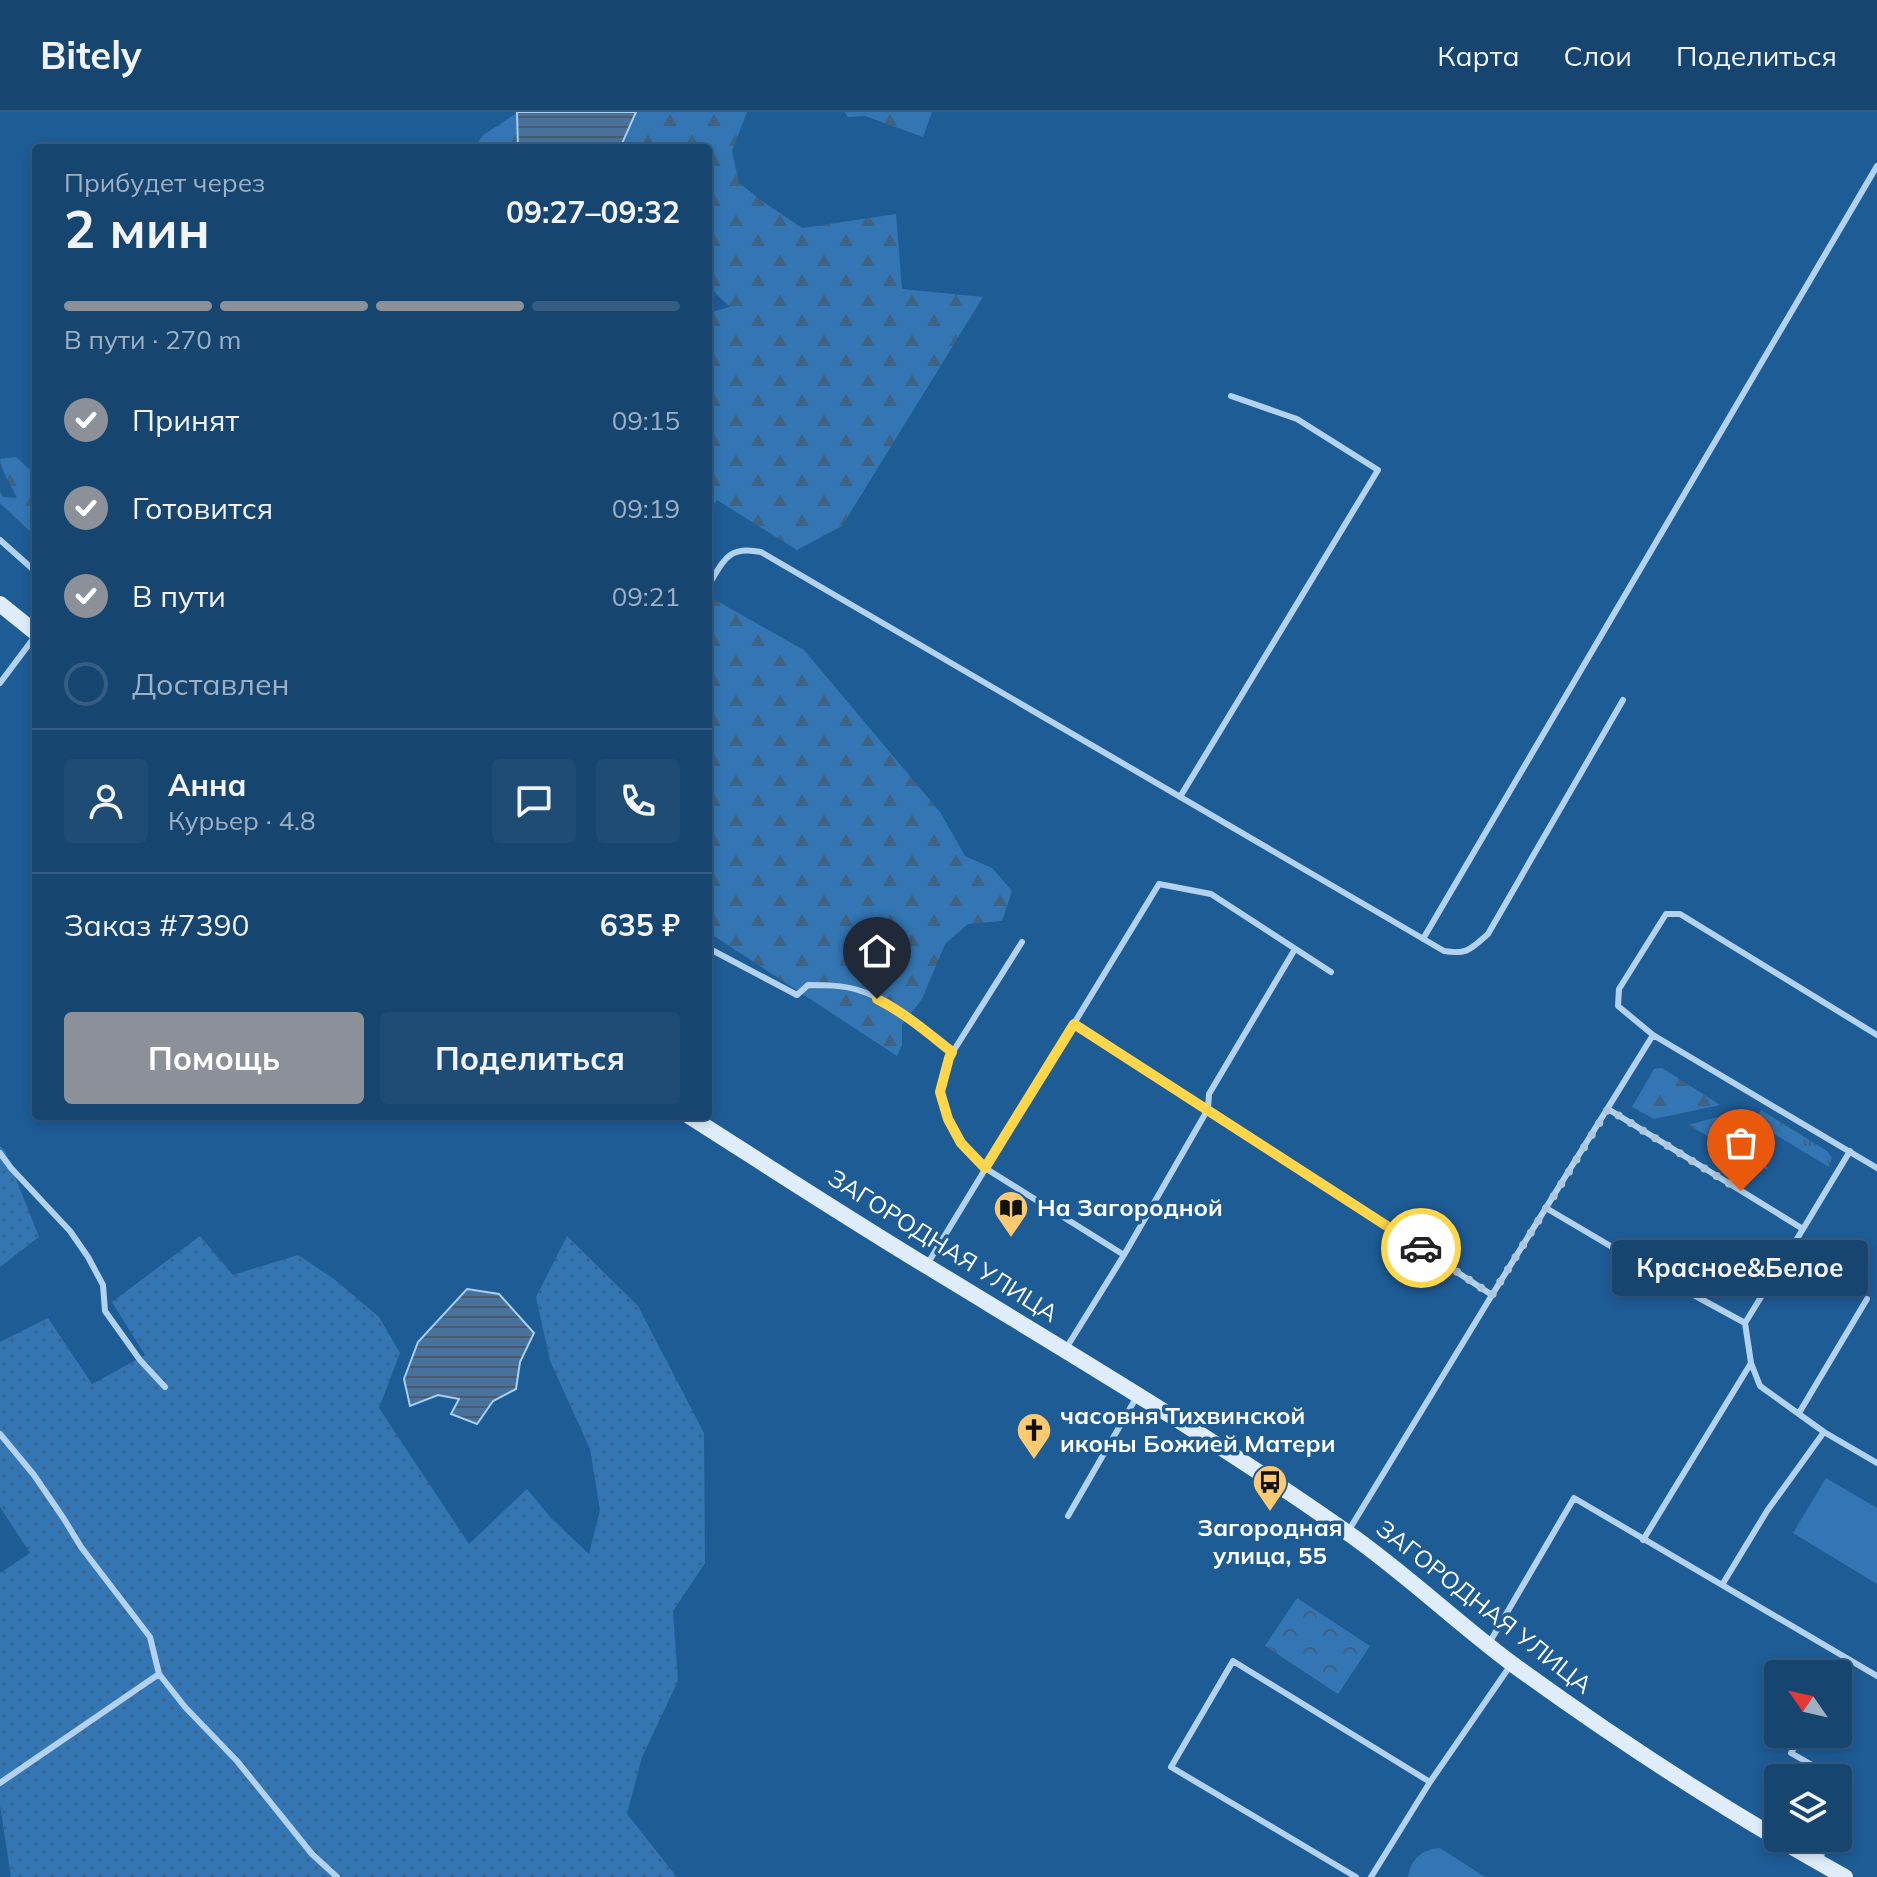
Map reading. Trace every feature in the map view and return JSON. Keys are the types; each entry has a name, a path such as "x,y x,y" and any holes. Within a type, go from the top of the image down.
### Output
{"main road":[{"path":"0,604 32,631"},
{"name":"ЗАГОРОДНАЯ УЛИЦА","path":"695,1120 1138,1395 1347,1533 1409,1579 1488,1645 1592,1721 1703,1795 1845,1877"}],"lane":[{"path":"1423,939 1877,166"},
{"path":"1180,797 1378,470 1297,419 1231,396"},
{"path":"0,540 32,568"},
{"path":"712,580 724,560 733,553 744,548 761,552 1423,939 1444,951 1459,954 1488,934 1623,700"},
{"path":"1,680 32,639"},
{"path":"926,1266 1159,884 1211,894 1331,972"},
{"path":"1877,1035 1680,914 1666,914 1619,989 1618,1006 1653,1035 1877,1168"},
{"path":"1022,942 949,1058 940,1092 948,1119 961,1143 985,1168 1124,1255"},
{"path":"1065,1350 1208,1109 1209,1094 1295,949"},
{"path":"712,950 797,995 808,985 833,985 861,991 918,1024 952,1052"},
{"path":"1074,1024 1492,1295"},
{"path":"1347,1533 1653,1035"},
{"path":"1608,1109 1803,1229"},
{"path":"1850,1151 1745,1323 1751,1363 1760,1386 1824,1432 1877,1463"},
{"path":"0,1153 70,1231 103,1285 105,1311 140,1360 165,1387"},
{"path":"1546,1208 1745,1323"},
{"path":"1799,1413 1867,1299"},
{"path":"1643,1540 1751,1363"},
{"path":"1068,1516 1138,1395"},
{"path":"1722,1585 1767,1511 1824,1432"},
{"path":"0,1434 34,1475 81,1547 150,1637 159,1674 185,1707 237,1761 312,1854 337,1877"},
{"path":"1488,1645 1574,1498 1877,1676"},
{"path":"1356,1877 1171,1767 1233,1661 1430,1782"},
{"path":"1371,1877 1430,1782 1512,1663"},
{"path":"0,1783 159,1674"},
{"path":"1794,1748 1791,1753 1810,1764"},
{"path":"1819,1863 1823,1852"}],"green space":[{"path":"636,112 747,112 732,151 739,183 802,228 896,214 902,289 983,297 842,526 797,550 717,500 712,507 712,312 730,307 712,290 712,144 622,144"},
{"path":"845,112 932,112 923,137 865,116 847,117"},
{"path":"517,113 518,144 477,144 483,135"},
{"path":"16,457 32,471 32,533 0,503 0,492 3,497 17,498 0,459"},
{"path":"712,598 804,650 940,812 965,856 992,868 1012,891 1002,921 968,924 945,944 922,999 902,1025 902,1045 897,1056 712,935"},
{"path":"1662,1068 1720,1105 1654,1119 1632,1107 1654,1069"},
{"path":"1761,1110 1827,1151 1832,1158 1829,1167 1761,1126 1757,1117"},
{"path":"1736,1112 1752,1121 1768,1170 1688,1125"},
{"path":"0,1146 5,1151 39,1237 0,1267"},
{"path":"200,1236 233,1275 298,1255 334,1279 379,1317 400,1353 379,1408 469,1544 527,1489 551,1518 589,1554 600,1510 590,1449 550,1361 536,1297 567,1236 638,1306 704,1433 705,1563 673,1611 678,1681 642,1757 627,1814 677,1877 11,1877 0,1805 0,1573 30,1553 0,1507 0,1342 48,1318 92,1384 145,1355 112,1302"},
{"path":"1826,1478 1877,1508 1877,1584 1793,1533"},
{"path":"1297,1598 1370,1646 1338,1694 1265,1646"},
{"path":"1440,1848 1485,1877 1408,1877 1418,1856"}],"shaded area":[{"path":"517,112 636,112 622,144 518,144"},
{"path":"467,1289 499,1294 534,1333 520,1362 516,1389 493,1401 477,1424 451,1414 459,1399 438,1395 410,1406 404,1379 418,1342"}],"way so far":[{"path":"1421,1248 1492,1295 1608,1109 1741,1191"}],"place":[{"name":"Красное&Белое","path":"1741,1191"},
{"name":"На Загородной","path":"1011,1239"},
{"name":"часовня Тихвинской иконы Божией Матери","path":"1034,1461"},
{"name":"Загородная улица, 55","path":"1270,1513"}],"route":[{"path":"877,999 918,1024 952,1052 940,1092 948,1119 961,1143 985,1168 1074,1024 1421,1248"}]}
